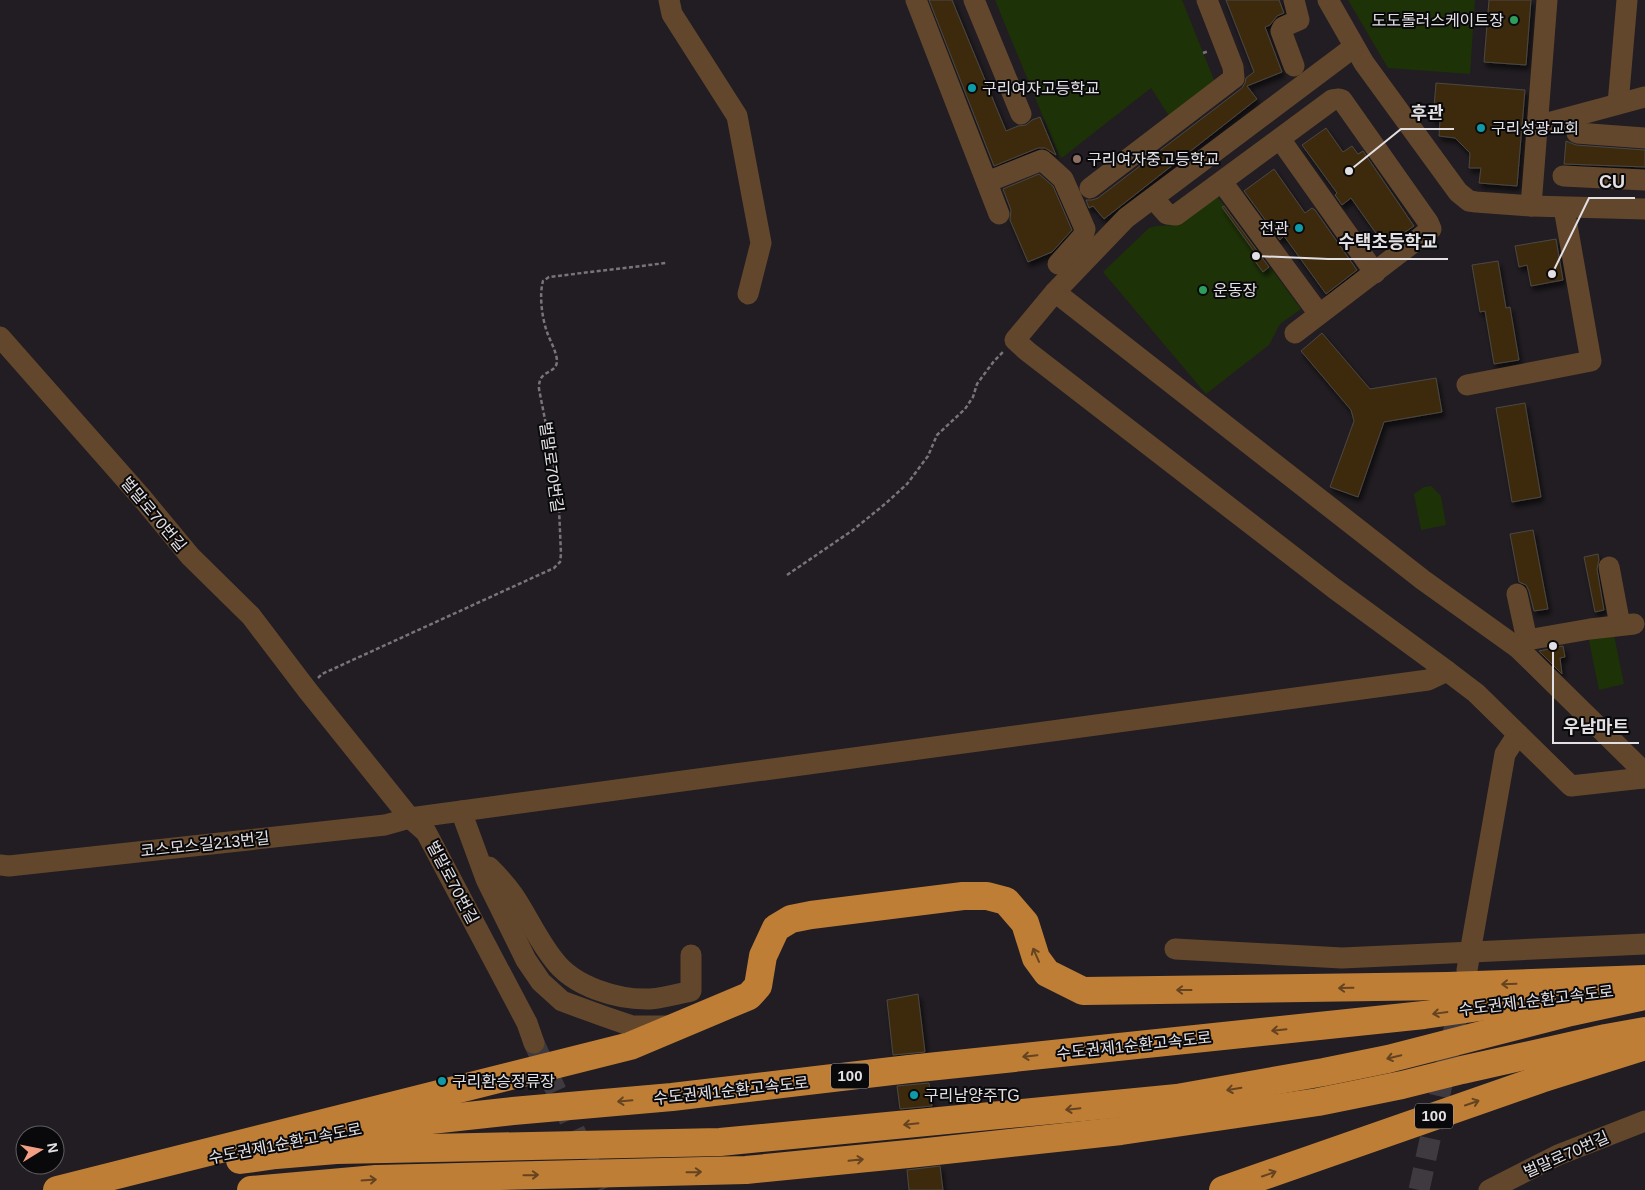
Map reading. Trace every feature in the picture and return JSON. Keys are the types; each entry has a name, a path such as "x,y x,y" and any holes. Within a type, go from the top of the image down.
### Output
{"highway":[{"path":"60,1190 630,1046 749,996 758,986 763,956 776,928 791,919 811,915 963,896 987,896 1006,901 1025,923 1036,958 1047,973 1083,991 1438,986 1645,979"},
{"name":"수도권제1순환고속도로","path":"60,1190 335,1131 513,1111 672,1097 909,1069 1424,1015 1548,997 1645,987"},
{"name":"수도권제1순환고속도로","path":"60,1190 214,1163 336,1150 720,1142 1177,1098 1379,1061 1448,1045 1571,1012 1645,996"},
{"name":"100","path":"251,1190 376,1179 746,1170 1121,1131 1318,1102 1402,1086 1462,1070 1645,1031"},
{"name":"100","path":"1223,1190 1541,1079 1645,1046"}],"street":[{"path":"669,0 672,14 737,116 761,243 748,294"},
{"path":"916,0 999,214"},
{"path":"974,0 1020,114"},
{"path":"1090,188 1234,78 1233,67 1207,0"},
{"path":"1294,0 1299,20 1283,28 1281,31 1294,66"},
{"path":"1328,0 1354,47 1458,192 1469,201 1564,208 1645,209"},
{"path":"1531,206 1547,0"},
{"path":"1618,104 1627,0"},
{"path":"1055,292 1423,580 1523,644 1636,764 1644,777 1570,786 1476,693 1335,589 1015,340 1055,292 1126,218 1354,47"},
{"path":"1537,126 1645,97"},
{"path":"1153,198 1167,214 1176,215 1335,99 1342,100 1430,227 1429,232 1294,332"},
{"path":"1577,133 1645,138"},
{"path":"1280,139 1375,272"},
{"path":"987,182 1042,160 1061,175 1085,229 1083,236 1058,264"},
{"path":"1563,176 1645,180"},
{"path":"1222,182 1319,314"},
{"path":"1467,385 1591,361 1564,208"},
{"name":"벌말로70번길","path":"0,337 142,498 190,556 251,616 308,691 410,818 426,832 527,1023 534,1043"},
{"path":"1523,644 1627,624 1609,567"},
{"path":"1517,594 1523,644"},
{"name":"코스모스길213번길","path":"0,865 18,865 385,825 410,818 665,785 1162,714 1428,680 1447,670"},
{"path":"1468,962 1505,754 1518,734"},
{"path":"461,811 486,879 526,960 541,982 562,1000 632,1026 679,1026"},
{"path":"477,854 514,896 537,936 555,962 576,979 598,991 622,997 651,999 691,991 691,956"},
{"path":"1175,949 1342,958 1468,962 1645,944"},
{"name":"벌말로70번길","path":"1489,1190 1558,1155 1645,1121"}],"path":[{"name":"벌말로70번길","path":"308,691 322,674 554,568 560,562 558,486 539,383 543,375 551,370 556,363 556,356 545,327 541,289 543,281 550,277 666,262"},
{"path":"787,575 853,530 907,484 928,456 937,435 964,409 973,397 982,376 1015,340"}],"green space":[{"path":"995,0 1182,0 1216,85 1171,119 1151,88 1060,158"},
{"path":"1348,0 1475,0 1470,74 1388,68"},
{"name":"운동장","path":"1217,196 1301,309 1280,324 1269,345 1206,394 1103,272 1149,228 1176,225"},
{"path":"1431,486 1441,496 1446,525 1421,530 1414,494 1424,487"},
{"path":"1612,625 1624,684 1599,690 1587,631"}],"building":[{"name":"구리여자고등학교","path":"929,0 952,0 1006,131 1026,125 1040,117 1056,155 1045,148 1038,148 994,166"},
{"path":"1226,0 1279,0 1284,13 1277,16 1270,25 1265,27 1282,72 1247,86 1257,99 1104,219 1093,206 1089,208 1086,200 1098,198 1242,88 1246,78 1254,72"},
{"path":"1489,0 1531,0 1526,65 1484,62"},
{"name":"구리성광교회","path":"1436,83 1525,90 1517,186 1479,183 1481,168 1469,168 1470,153 1455,138 1439,136 1440,120 1433,120"},
{"path":"1326,128 1343,152 1352,146 1358,154 1363,151 1414,226 1385,246 1351,198 1342,205 1335,195 1337,193 1302,145"},
{"path":"1566,141 1576,145 1645,150 1645,167 1564,164"},
{"name":"전관","path":"1274,169 1305,213 1312,208 1315,210 1357,270 1326,294 1284,236 1280,240 1244,191"},
{"path":"1039,174 1053,186 1072,230 1052,252 1028,262 1010,220 1011,210 1003,189"},
{"path":"1224,206 1269,267 1263,272 1252,257 1256,254 1222,207"},
{"path":"1556,239 1563,280 1531,286 1527,265 1519,267 1515,246"},
{"path":"1498,261 1506,308 1510,307 1519,360 1494,364 1485,311 1480,312 1472,265"},
{"path":"1322,333 1370,389 1436,378 1442,412 1384,422 1358,497 1330,487 1354,421 1351,410 1301,351"},
{"path":"1525,403 1541,497 1512,502 1496,408"},
{"path":"1533,530 1548,609 1534,611 1526,585 1519,582 1510,534"},
{"path":"1598,554 1597,569 1604,610 1595,612 1584,557"},
{"path":"1563,646 1565,657 1560,658 1562,674 1539,651"},
{"path":"918,994 925,1052 893,1055 887,1000"},
{"path":"929,1083 932,1106 900,1109 897,1086"},
{"path":"940,1166 943,1190 909,1190 907,1170"}],"tunnel":[{"path":"1419,1190 1461,997"},
{"path":"534,1043 602,1190"}],"place":[{"name":"도도롤러스케이트장","path":"1514,20"},
{"name":"구리여자고등학교","path":"972,88"},
{"name":"구리성광교회","path":"1481,128"},
{"name":"구리여자중고등학교","path":"1077,159"},
{"name":"후관","path":"1349,171"},
{"name":"전관","path":"1299,228"},
{"name":"수택초등학교","path":"1256,256"},
{"name":"CU","path":"1552,274"},
{"name":"운동장","path":"1203,290"},
{"name":"우남마트","path":"1553,646"},
{"name":"구리환승정류장","path":"442,1081"},
{"name":"구리남양주TG","path":"914,1095"}]}
